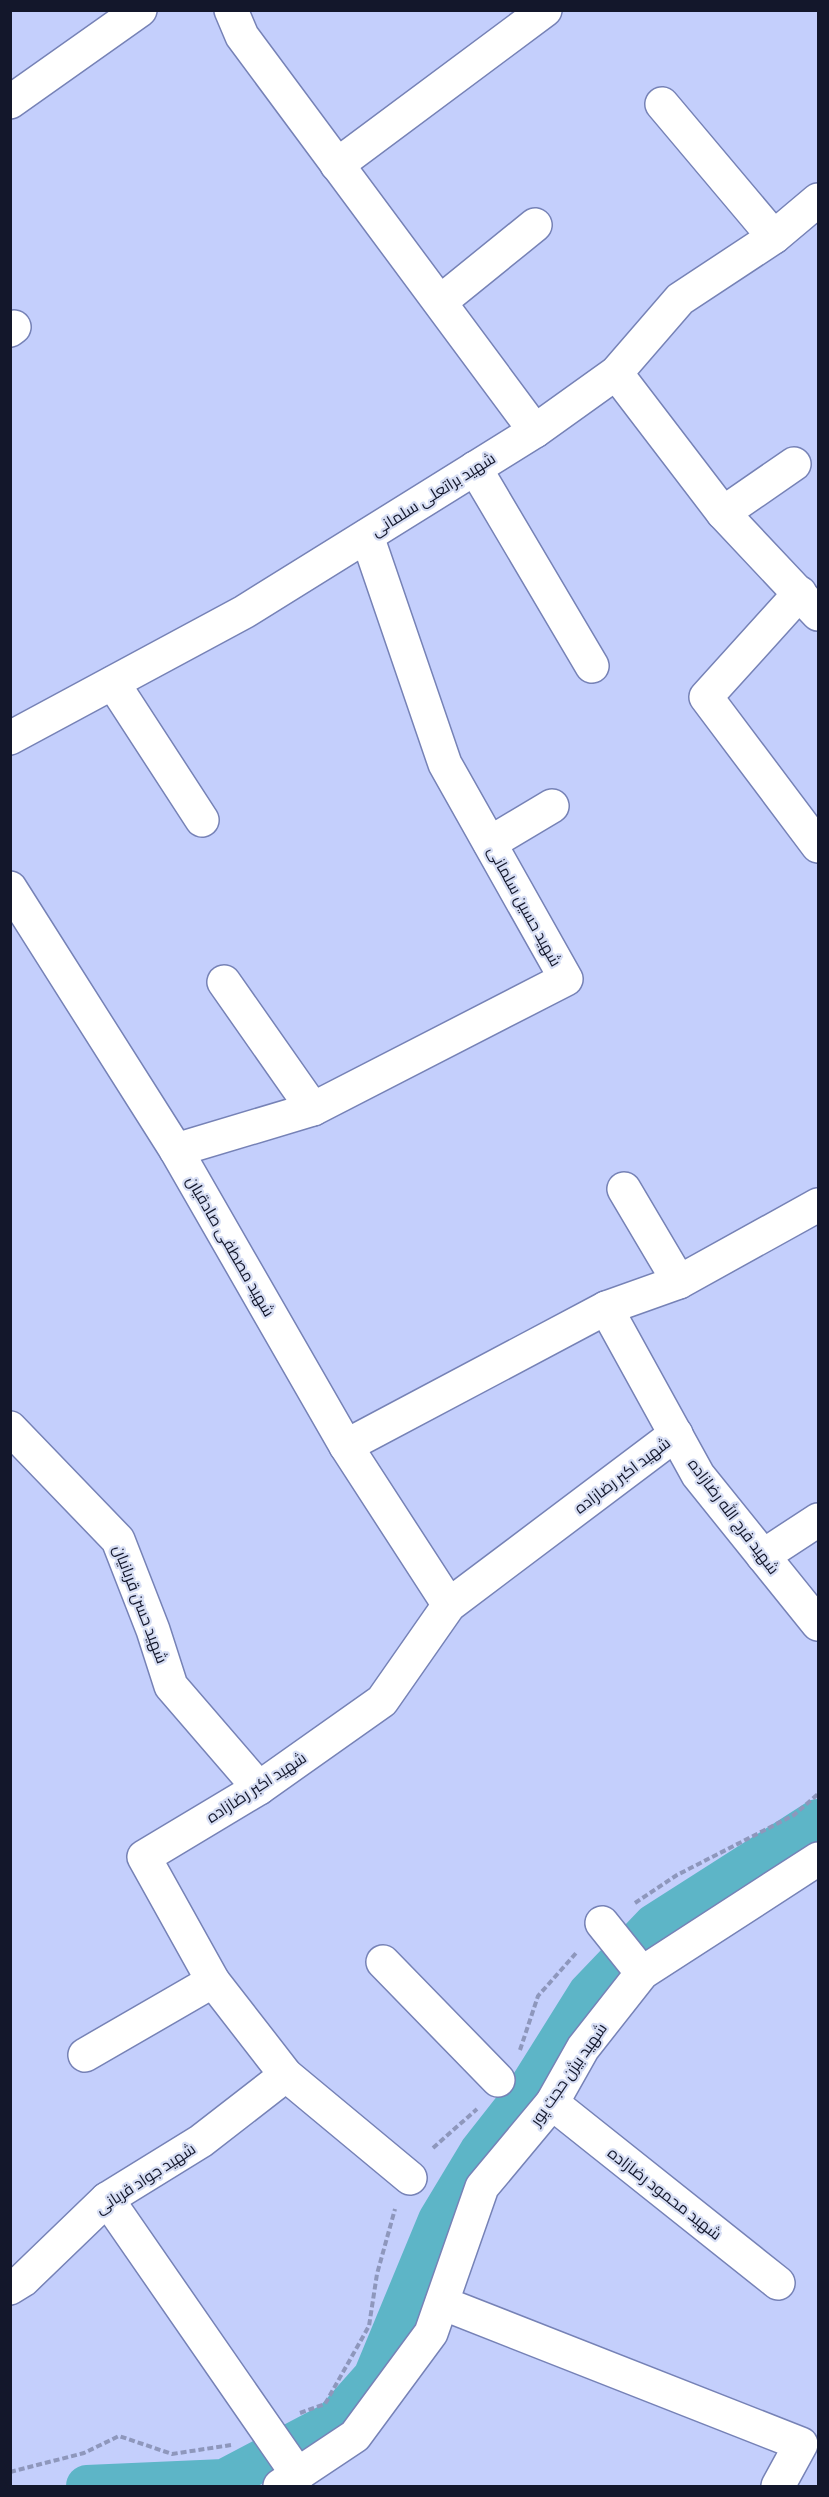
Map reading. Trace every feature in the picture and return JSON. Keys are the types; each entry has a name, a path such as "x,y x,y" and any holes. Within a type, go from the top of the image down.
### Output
{"street":[{"path":"10,102 140,10"},
{"path":"231,10 242,36 535,430"},
{"path":"337,165 545,10"},
{"path":"662,104 774,237"},
{"name":"شهید براتعلی سلمانی","path":"10,738 244,612 535,430 616,373 680,299 815,210"},
{"path":"440,302 535,225"},
{"path":"616,373 723,513 809,604 706,697 819,846"},
{"path":"723,513 794,465"},
{"path":"475,468 592,666"},
{"name":"شهید حسین سلمانی","path":"176,1150 314,1109 566,979 445,764 367,536"},
{"path":"113,683 202,820"},
{"path":"490,843 552,806"},
{"name":"شهید مصطفی صادقیان","path":"10,888 176,1150 346,1446 449,1605"},
{"path":"224,982 314,1109"},
{"path":"624,1189 679,1282"},
{"path":"346,1446 606,1308 679,1282 819,1205"},
{"name":"شهید فرج الله رضازاده","path":"606,1308 698,1475 819,1624"},
{"name":"شهید حسن قربانیان","path":"10,1428 118,1540 153,1630 171,1686 259,1788"},
{"name":"شهید اکبر رضازاده","path":"410,2178 286,2075 213,1981 144,1857 259,1788 382,1701 449,1605 676,1434"},
{"path":"763,1556 819,1520"},
{"name":"شهید بیژن حجت پور","path":"289,2481 356,2436 431,2333 482,2187 552,2103 583,2049 642,1973 819,1859"},
{"path":"602,1923 642,1973"},
{"path":"383,1962 498,2080"},
{"path":"85,2055 213,1981"},
{"name":"شهید جواد قربانی","path":"10,2288 23,2280 107,2199 201,2141 286,2075"},
{"name":"شهید محمود رضازاده","path":"552,2103 778,2283"},
{"path":"107,2199 263,2427 289,2481"},
{"path":"442,2303 801,2444 778,2487"}],"waterway":[{"path":"87,2486 224,2480 334,2422 374,2377 439,2220 480,2152 527,2092 589,1993 654,1925 818,1820"}]}
